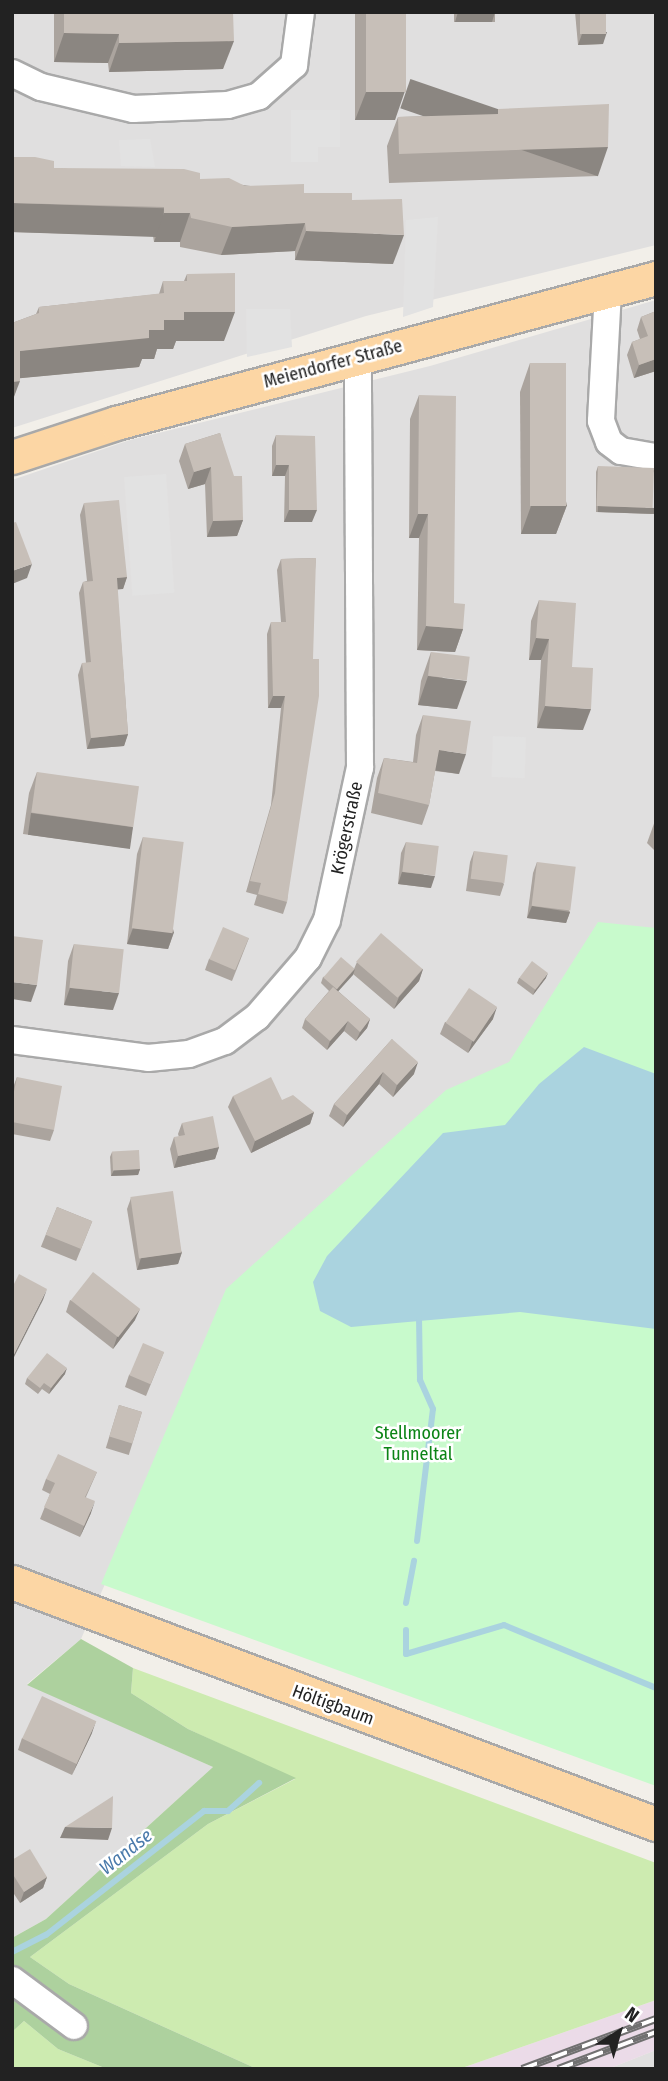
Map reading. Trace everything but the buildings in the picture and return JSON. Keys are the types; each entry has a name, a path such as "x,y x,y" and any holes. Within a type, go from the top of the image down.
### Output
{"main road":[{"name":"Meiendorfer Straße","path":"12,457 358,358 656,278"},
{"name":"Höltigbaum","path":"12,1582 656,1824"}],"street":[{"path":"12,73 41,87 133,109 228,106 259,96 294,65 301,12"},
{"path":"608,291 601,421 609,442 621,451 656,457"},
{"name":"Krögerstraße","path":"12,1040 148,1058 189,1054 225,1041 257,1017 317,939 360,768 358,358"},
{"path":"12,1980 74,2026"}],"shaded area":[{"path":"12,12 656,12 656,245 366,316 12,428"},
{"path":"291,110 340,110 340,147 318,147 318,162 291,162"},
{"path":"150,139 155,167 121,166 119,140"},
{"path":"438,217 433,307 403,317 406,220"},
{"path":"656,300 656,931 510,1065 105,1584 81,1639 27,1684 213,1767 46,1919 12,1938 12,480 130,440 430,366"},
{"path":"246,309 290,309 292,347 247,357"},
{"path":"166,474 174,593 132,596 124,477"},
{"path":"493,736 526,737 525,778 492,777"},
{"path":"656,2000 656,2050 608,2069 459,2069"},
{"path":"656,2050 656,2069 608,2069"}],"green space":[{"name":"Stellmoorer Tunneltal","path":"598,922 656,928 656,1786 101,1584 226,1289 446,1090 509,1062"},
{"path":"81,1639 133,1668 131,1693 188,1729 296,1778 208,1824 30,1957 69,1984 257,2069 107,2069 58,2049 24,2021 12,2032 12,1938 46,1919 213,1767 27,1685"},
{"path":"133,1668 656,1863 656,2000 459,2069 257,2069 69,1984 30,1957 208,1824 295,1779 188,1729 131,1693"},
{"path":"24,2021 58,2049 107,2069 12,2069 12,2032"}],"water":[{"path":"584,1047 656,1074 656,1329 520,1312 351,1327 320,1311 313,1282 327,1256 443,1133 505,1125 539,1084"}],"waterway":[{"path":"417,1541 433,1409 420,1380 419,1319"},
{"path":"406,1603 414,1561"},
{"name":"Wandse","path":"406,1630 406,1654 504,1625 656,1688"},
{"name":"Wandse","path":"12,1952 46,1935 204,1811 228,1811 259,1783"}],"railway":[{"path":"522,2069 656,2019"},
{"path":"558,2069 656,2032"}]}
